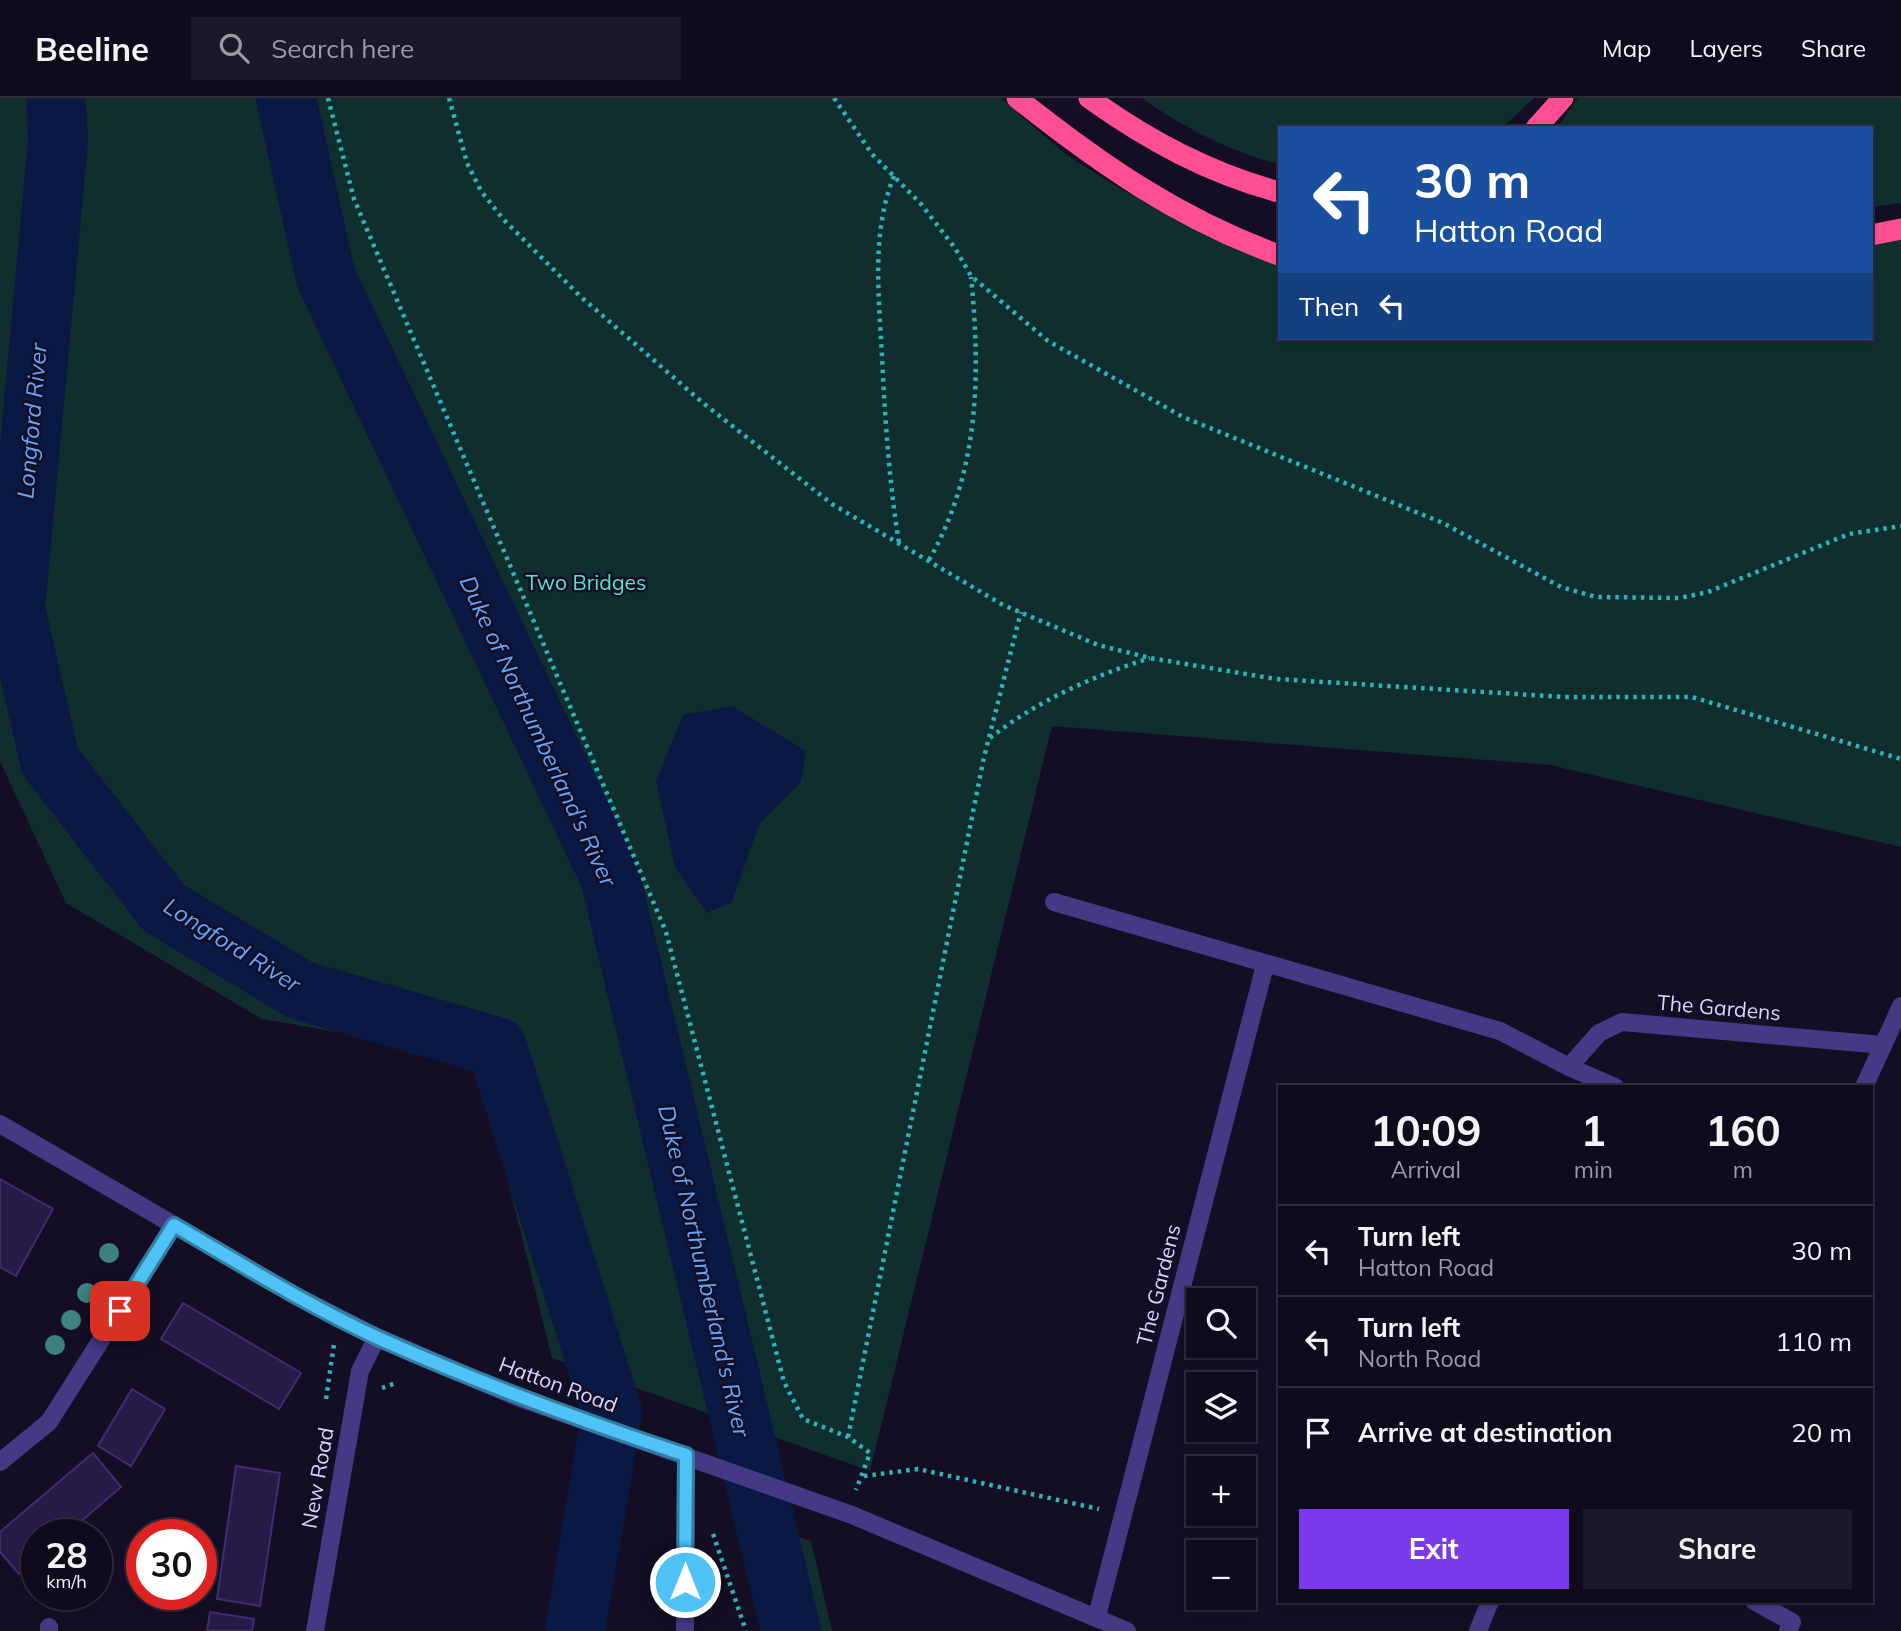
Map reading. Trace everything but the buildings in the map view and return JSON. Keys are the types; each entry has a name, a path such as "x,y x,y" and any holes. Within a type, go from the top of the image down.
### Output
{"highway":[{"path":"1017,98 1072,141 1151,196 1230,237 1278,255"},
{"path":"1089,98 1176,154 1234,180 1278,192"},
{"path":"1538,126 1563,98"},
{"path":"1873,235 1901,229"}],"street":[{"path":"1054,902 1500,1031 1569,1068 1610,1085"},
{"name":"The Gardens","path":"1097,1616 1265,965"},
{"path":"1865,1085 1901,1006"},
{"name":"The Gardens","path":"1569,1068 1599,1033 1622,1022 1882,1045"},
{"name":"Hatton Road","path":"0,1124 296,1296 377,1337 517,1397 852,1515 1097,1616 1127,1631"},
{"path":"0,1462 49,1422 174,1225"},
{"name":"New Road","path":"315,1631 360,1371 377,1337"},
{"path":"685,1631 686,1455"},
{"path":"1478,1631 1489,1603"},
{"path":"1758,1603 1792,1622 1788,1631"}],"path":[{"path":"328,98 340,155 354,199 666,932 784,1382 803,1419 848,1437 870,1453 864,1476 853,1496 852,1515"},
{"path":"449,98 467,163 481,191 503,220 570,287 703,402 832,504 1021,612 1097,645 1150,658 1276,679 1564,697 1692,697 1901,760"},
{"path":"834,98 872,154 948,239 971,276 1048,341 1183,417 1443,523 1561,587 1596,597 1680,598 1708,592 1849,534 1901,526"},
{"path":"894,176 883,203 879,297 885,426 899,544"},
{"path":"929,561 947,529 964,478 975,417 976,325 971,276"},
{"path":"848,1437 989,738 1021,612"},
{"path":"989,738 1034,707 1109,671 1150,658"},
{"path":"864,1476 918,1469 1123,1514"},
{"path":"711,1529 746,1631"}],"green space":[{"name":"Two Bridges","path":"0,98 1001,98 1059,148 1103,178 1176,218 1278,263 1278,340 1873,340 1873,242 1901,238 1901,847 1550,765 1052,726 870,1471 552,1358 477,1056 262,1019 66,903 0,761"},
{"path":"1142,98 1534,98 1504,126 1278,126 1278,164 1243,153 1174,119"},
{"path":"1578,98 1901,98 1901,203 1873,207 1873,126 1558,126"},
{"path":"782,1531 811,1541 832,1631 816,1631"}],"water":[{"path":"732,706 806,751 801,782 759,824 732,902 707,913 675,867 656,781 683,715"}],"waterway":[{"name":"Longford River","path":"56,98 58,141 15,609 50,761 164,908 300,990 497,1047 612,1412 575,1631"},
{"name":"Duke of Northumberland's River","path":"286,98 326,278 610,877 791,1631"}],"route":[{"path":"120,1311 174,1225 296,1296 377,1337 517,1397 686,1455 685,1582"}]}
